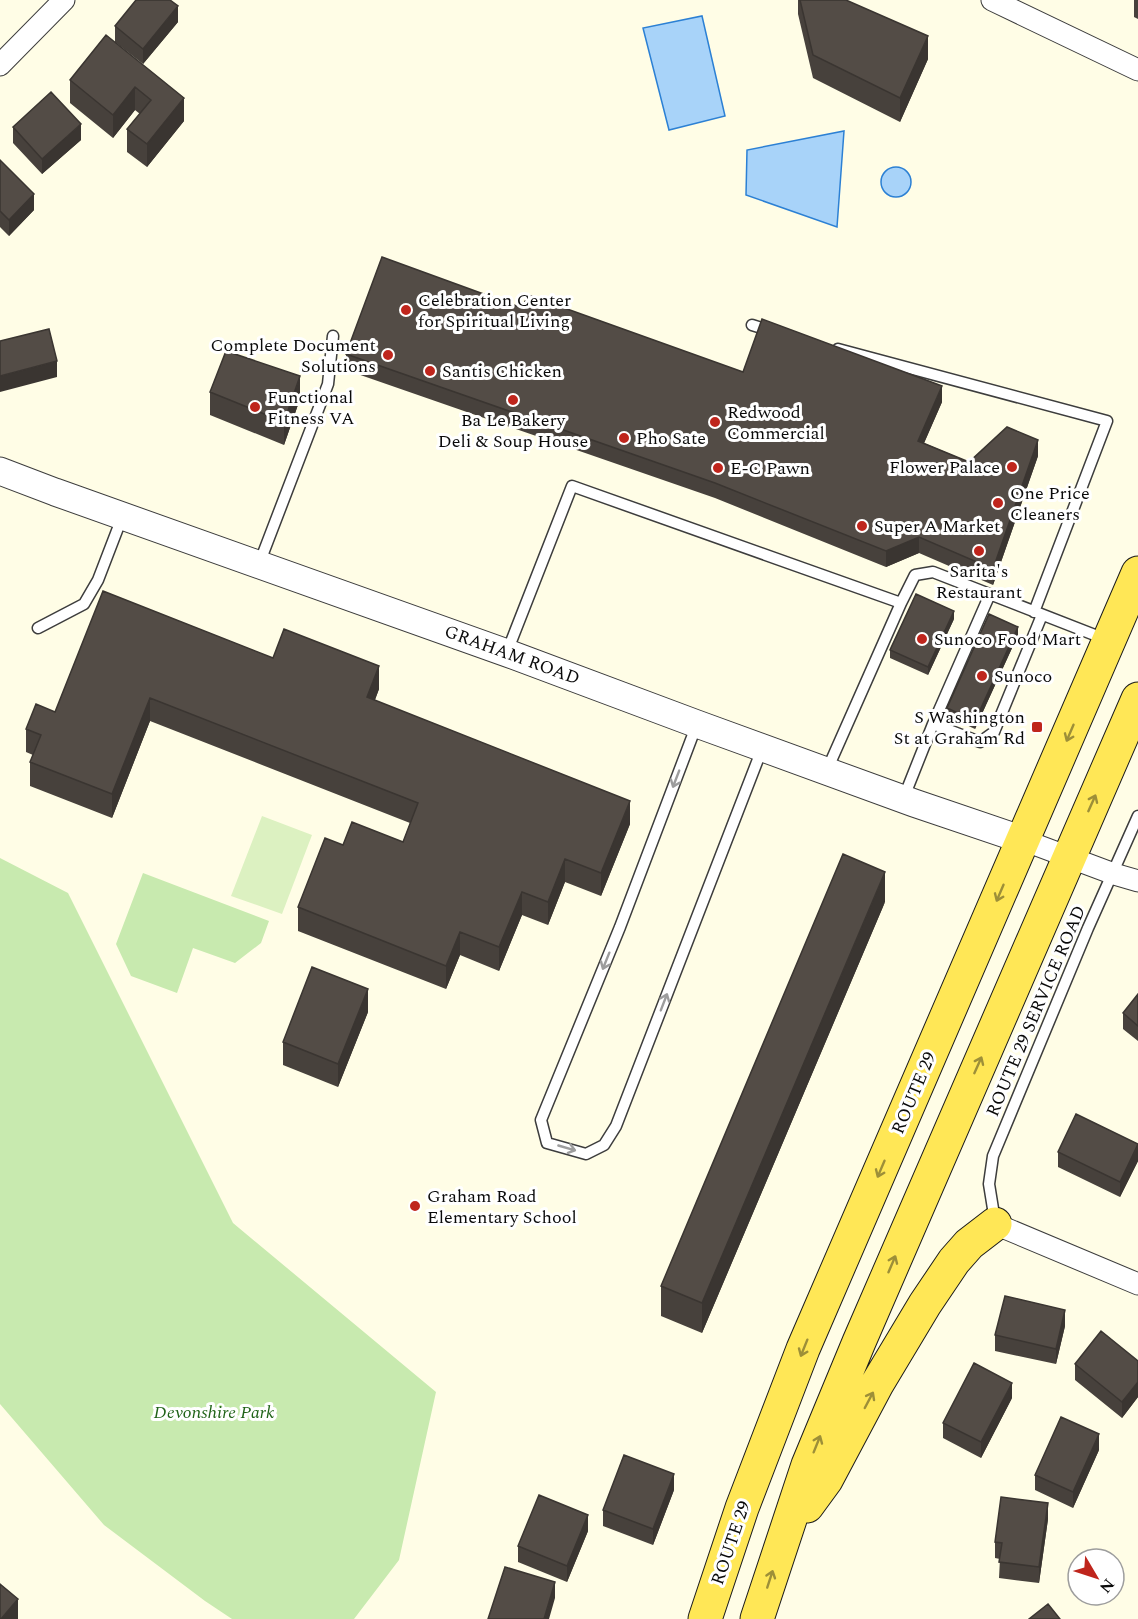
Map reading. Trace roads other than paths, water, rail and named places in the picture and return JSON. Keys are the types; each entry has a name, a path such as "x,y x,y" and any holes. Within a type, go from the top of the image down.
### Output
{"main road":[{"name":"ROUTE 29","path":"705,1619 742,1508 803,1348 1138,573"},
{"path":"757,1619 808,1466 859,1342 1138,699"},
{"path":"783,1539 825,1480 877,1384 925,1304 969,1244 995,1224"}],"street":[{"path":"0,65 64,0"},
{"path":"992,0 1138,70"},
{"name":"GRAHAM ROAD","path":"0,471 507,653 903,799 1023,840"},
{"path":"1023,840 1138,882"},
{"path":"995,1224 1138,1284"}],"lane":[{"path":"752,325 786,335"},
{"path":"259,565 328,384 333,336"},
{"path":"832,347 1107,421 994,732 980,742 933,724"},
{"path":"507,653 572,486 901,603"},
{"path":"38,628 84,604 98,579 124,515"},
{"path":"827,771 915,575 933,572 1109,641"},
{"path":"903,799 990,594"},
{"path":"697,724 621,927 541,1120 547,1143 586,1154 604,1145 616,1126 763,748"},
{"name":"ROUTE 29 SERVICE ROAD","path":"995,1224 988,1184 993,1156 1138,816"}],"water":[{"path":"702,16 725,116 669,130 643,28"},
{"path":"844,131 837,227 746,195 747,150"},
{"path":"896,167 907,171 911,182 907,193 896,197 885,193 881,182 885,171"}],"place":[{"name":"Celebration Center for Spiritual Living","path":"406,310"},
{"name":"Complete Document Solutions","path":"388,355"},
{"name":"Santis Chicken","path":"430,371"},
{"name":"Ba Le Bakery Deli & Soup House","path":"513,400"},
{"name":"Functional Fitness VA","path":"255,407"},
{"name":"Redwood Commercial","path":"715,422"},
{"name":"Pho Sate","path":"624,438"},
{"name":"Flower Palace","path":"1012,467"},
{"name":"E-C Pawn","path":"718,468"},
{"name":"One Price Cleaners","path":"998,503"},
{"name":"Super A Market","path":"862,526"},
{"name":"Sarita's Restaurant","path":"979,551"},
{"name":"Sunoco Food Mart","path":"922,639"},
{"name":"Sunoco","path":"982,676"},
{"name":"S Washington St at Graham Rd","path":"1037,727"},
{"name":"Graham Road Elementary School","path":"415,1206"}],"park label":[{"name":"Devonshire Park","path":"214,1412"}]}
